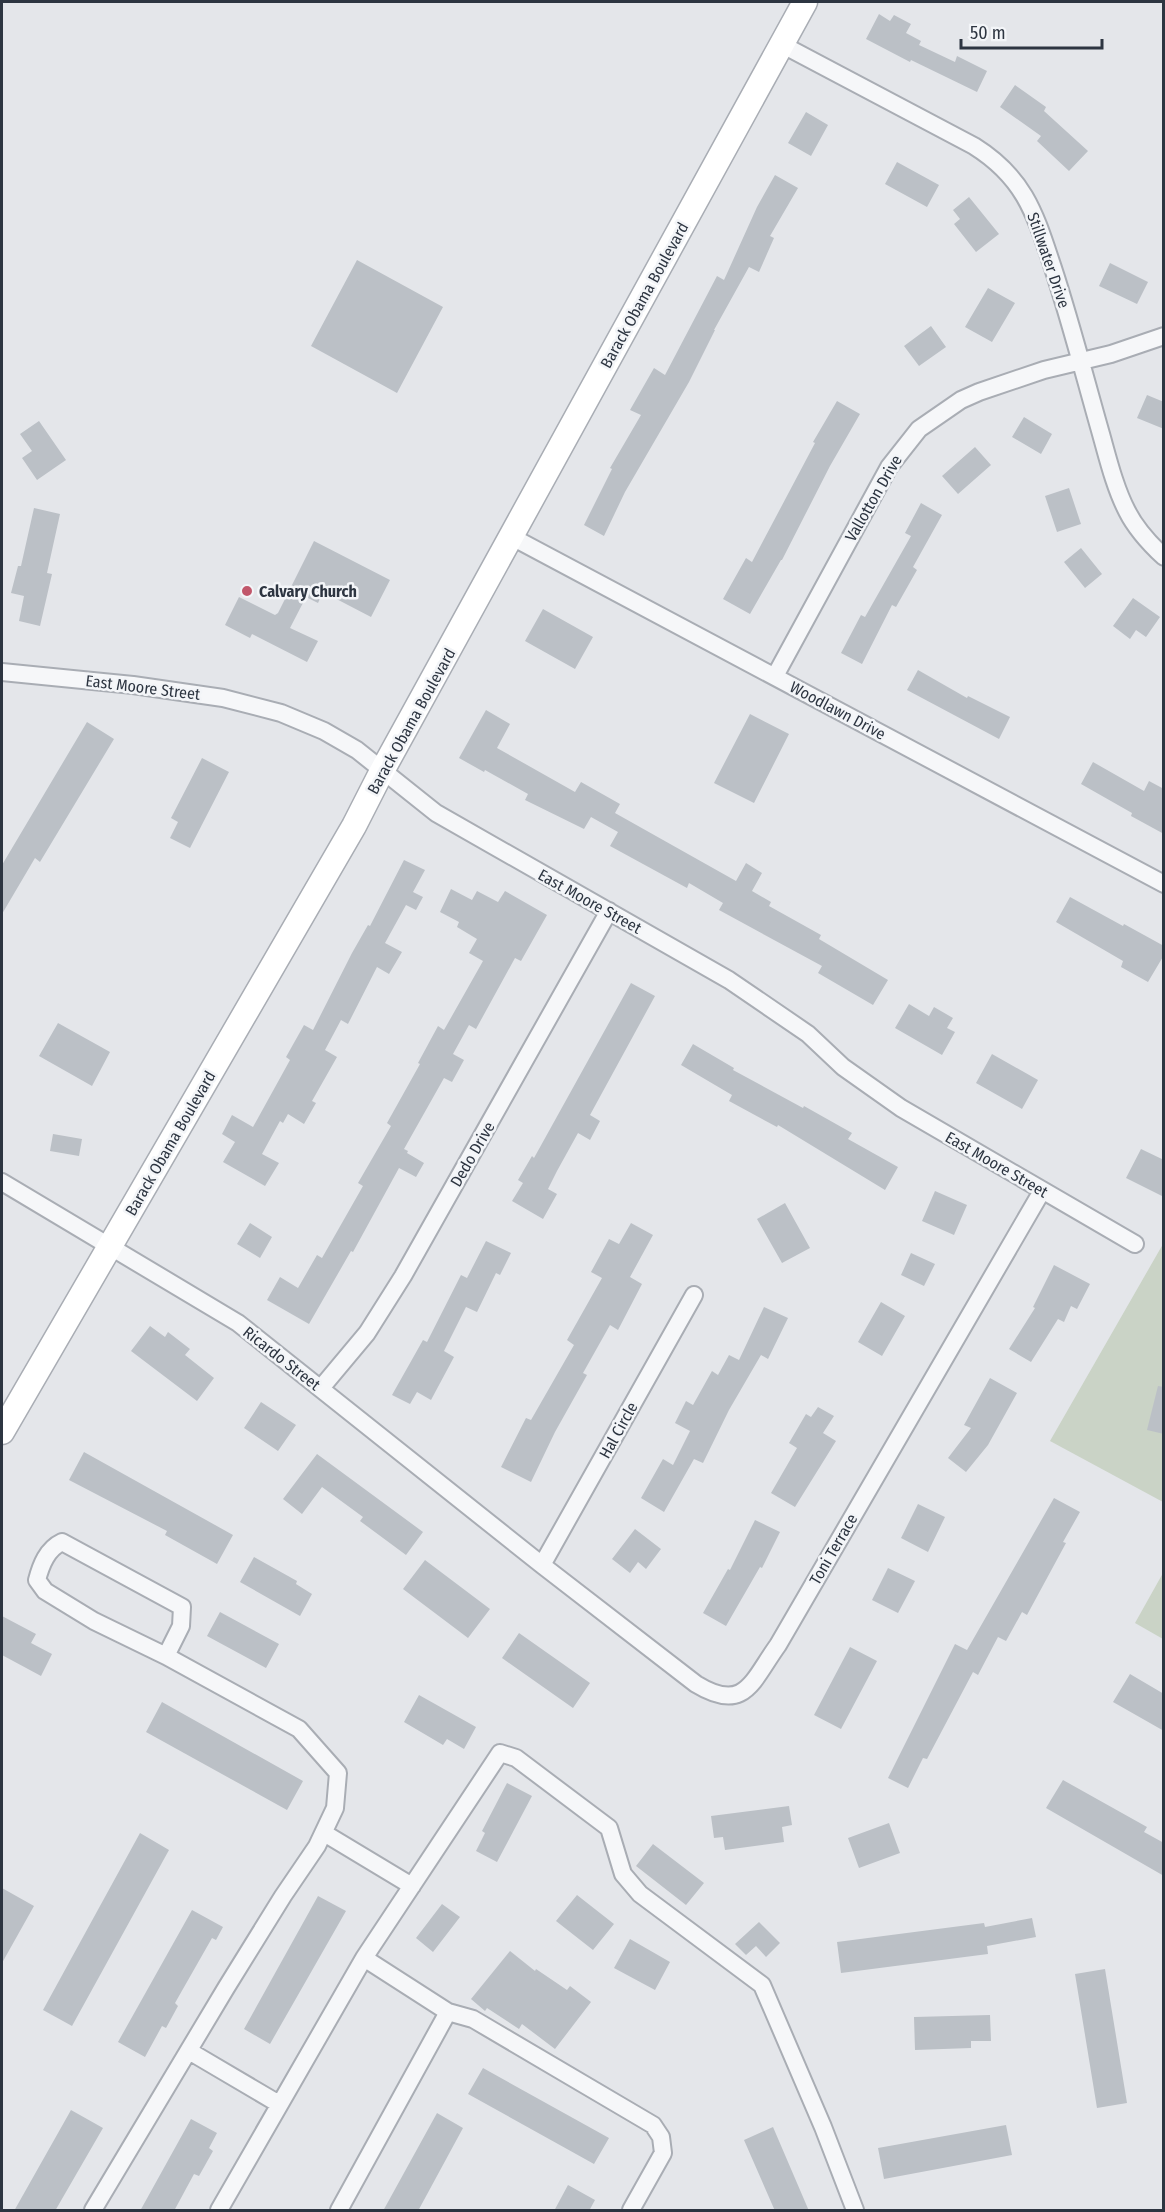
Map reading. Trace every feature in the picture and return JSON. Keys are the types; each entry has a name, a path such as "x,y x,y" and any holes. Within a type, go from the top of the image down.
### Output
{"main road":[{"name":"Barack Obama Boulevard","path":"2,1432 354,826 382,771 805,2"}],"street":[{"name":"Stillwater Drive","path":"781,44 974,146 1001,166 1025,194 1034,213 1069,315 1111,468 1127,511 1140,531 1164,558"},
{"name":"Vallotton Drive","path":"775,676 889,467 920,429 961,400 979,392 1044,370 1164,336"},
{"name":"Woodlawn Drive","path":"512,537 1164,884"},
{"name":"East Moore Street","path":"2,672 172,690 257,705 324,731 357,750 435,813 729,980 808,1034 843,1067 901,1108 1135,1244"},
{"name":"Dedo Drive","path":"321,1388 367,1333 403,1276 609,911"},
{"name":"Ricardo Street","path":"2,1182 238,1323 542,1565"},
{"name":"Toni Terrace","path":"542,1565 696,1684 710,1692 730,1697 745,1691 778,1645 1042,1191"},
{"name":"Hal Circle","path":"542,1565 694,1295"},
{"path":"93,2211 283,1896 317,1846 335,1808 338,1773 299,1729 166,1656 94,1621 45,1591 37,1580 41,1566 54,1545 62,1542 182,1607 181,1626 166,1656"},
{"path":"219,2211 364,1958 500,1753 516,1758 609,1828 623,1874 640,1894 762,1985 823,2127 855,2211"},
{"path":"324,1833 412,1886"},
{"path":"364,1958 448,2012 473,2019 653,2125 661,2137 663,2153 632,2211"},
{"path":"339,2211 448,2012"},
{"path":"189,2051 279,2104"}],"shaded area":[{"path":"1163,1244 1163,1502 1050,1441"},
{"path":"1163,1573 1163,1639 1135,1623"}],"building":[{"path":"879,14 890,21 894,15 911,24 906,33 921,41 919,45 955,62 957,56 987,71 977,92 866,39"},
{"path":"1015,85 1046,107 1044,111 1088,151 1069,171 1037,141 1041,136 1000,107"},
{"path":"806,112 828,125 811,156 788,143"},
{"path":"897,162 939,185 927,207 885,184"},
{"path":"775,175 798,188 770,236 774,238 759,272 749,267 714,330 689,382 625,492 604,536 584,525 612,469 610,468 641,415 630,410 654,368 665,375 717,276 724,280 757,207"},
{"path":"969,197 999,234 976,252 954,224 960,219 953,210"},
{"path":"357,260 443,307 397,393 311,346"},
{"path":"1110,263 1148,282 1137,304 1099,286"},
{"path":"988,288 1015,303 992,342 965,327"},
{"path":"931,326 946,347 919,366 904,346"},
{"path":"1147,395 1164,402 1164,429 1137,418"},
{"path":"837,401 860,414 830,466 782,560 750,614 723,599 746,558 752,562 815,443 813,442"},
{"path":"1024,417 1052,434 1041,454 1012,437"},
{"path":"39,421 66,460 37,480 22,458 32,451 20,434"},
{"path":"975,447 991,465 958,494 942,476"},
{"path":"1069,488 1081,524 1057,532 1045,496"},
{"path":"921,503 942,515 913,567 917,570 896,607 892,605 862,664 841,653 861,615 865,617 911,536 905,533"},
{"path":"34,508 60,514 47,573 52,574 40,626 19,621 24,596 11,593 18,566 21,566"},
{"path":"314,541 390,580 371,617 323,592 318,603 306,597 290,628 318,641 307,662 252,634 250,638 225,625 239,597 275,615 278,613"},
{"path":"1081,548 1102,574 1085,588 1064,562"},
{"path":"1133,598 1160,617 1146,637 1136,630 1130,639 1113,626"},
{"path":"543,609 593,637 575,669 525,641"},
{"path":"918,670 967,698 968,696 1010,717 999,739 907,690"},
{"path":"486,710 510,724 497,748 575,792 581,782 620,804 615,813 736,881 746,863 762,873 752,891 771,902 769,906 821,935 819,939 888,980 873,1005 818,973 822,966 719,910 723,903 689,883 687,888 610,846 618,832 591,817 584,829 525,800 528,794 459,758"},
{"path":"750,714 789,734 754,803 714,783"},
{"path":"87,722 114,739 40,862 35,858 2,914 2,865"},
{"path":"202,758 229,772 190,848 170,838 178,822 171,818"},
{"path":"1093,762 1144,791 1149,781 1164,789 1164,834 1081,784"},
{"path":"404,860 425,870 413,892 423,897 416,910 406,905 385,943 402,952 389,974 377,967 348,1024 341,1020 325,1050 337,1057 312,1101 316,1103 304,1124 288,1114 283,1123 280,1121 262,1154 279,1163 265,1186 223,1162 235,1142 222,1134 232,1115 253,1127 290,1060 286,1057 304,1025 313,1030 352,953 368,925 370,926"},
{"path":"451,889 472,900 477,891 498,902 505,891 547,915 521,961 515,958 476,1029 469,1025 453,1054 464,1060 452,1082 444,1078 404,1149 424,1163 416,1177 399,1168 353,1252 351,1251 309,1324 267,1300 280,1277 298,1288 317,1255 322,1258 363,1186 358,1183 391,1126 387,1123 438,1026 444,1030 483,961 469,953 477,939 457,927 459,922 440,912"},
{"path":"1070,897 1164,946 1164,955 1148,982 1121,967 1123,961 1056,922"},
{"path":"631,983 655,996 590,1115 600,1121 590,1140 578,1133 557,1171 548,1189 557,1194 543,1219 512,1201 523,1183 518,1180 532,1156 534,1158"},
{"path":"909,1004 929,1016 934,1007 953,1018 947,1028 955,1032 942,1055 895,1028"},
{"path":"58,1023 110,1052 92,1086 39,1056"},
{"path":"693,1044 734,1068 733,1070 852,1133 848,1139 898,1167 885,1190 778,1125 777,1127 729,1101 732,1095 681,1065"},
{"path":"992,1054 1038,1080 1022,1109 976,1083"},
{"path":"53,1134 82,1139 79,1156 50,1151"},
{"path":"1141,1149 1164,1160 1164,1197 1126,1178"},
{"path":"935,1191 967,1205 954,1235 922,1221"},
{"path":"785,1203 810,1248 782,1263 757,1219"},
{"path":"250,1223 272,1237 260,1258 237,1244"},
{"path":"631,1223 653,1235 630,1277 642,1284 618,1330 610,1325 583,1373 587,1375 555,1432 531,1482 501,1467 526,1418 531,1420 574,1345 567,1340 602,1278 591,1272 609,1239 619,1244"},
{"path":"486,1241 511,1253 500,1275 496,1273 477,1312 466,1307 444,1351 454,1357 431,1400 417,1392 410,1404 392,1395 423,1340 427,1342 461,1275 467,1278"},
{"path":"911,1253 935,1264 924,1286 901,1275"},
{"path":"1054,1265 1090,1284 1077,1309 1071,1306 1064,1322 1058,1319 1031,1362 1009,1349 1035,1308 1033,1307"},
{"path":"881,1302 905,1316 882,1356 858,1342"},
{"path":"764,1307 788,1318 768,1359 761,1355 729,1410 703,1463 694,1459 664,1512 641,1498 663,1459 673,1465 690,1431 675,1423 686,1401 693,1405 712,1371 718,1375 729,1355 739,1360"},
{"path":"150,1326 165,1337 168,1332 190,1349 185,1355 214,1378 197,1401 131,1351"},
{"path":"990,1378 1017,1393 988,1445 966,1472 948,1458 971,1428 964,1425"},
{"path":"1158,1386 1164,1387 1164,1434 1147,1430"},
{"path":"261,1402 296,1425 278,1451 244,1428"},
{"path":"818,1407 834,1416 823,1433 836,1441 795,1507 771,1493 797,1448 789,1443 806,1414 811,1417"},
{"path":"84,1452 233,1535 217,1564 165,1535 167,1531 69,1480"},
{"path":"317,1454 423,1532 406,1555 360,1521 363,1517 322,1487 302,1514 283,1499"},
{"path":"1054,1498 1080,1512 1027,1615 1022,1612 1006,1641 998,1637 978,1675 973,1672 927,1759 923,1758 908,1788 888,1778 955,1644 967,1650"},
{"path":"918,1504 945,1517 928,1552 901,1538"},
{"path":"755,1520 780,1532 762,1568 760,1567 726,1626 703,1613 728,1569 730,1570"},
{"path":"635,1529 661,1549 646,1569 638,1562 630,1573 612,1559"},
{"path":"254,1557 297,1581 296,1584 312,1594 300,1616 240,1582"},
{"path":"425,1560 490,1609 468,1638 403,1589"},
{"path":"888,1568 915,1581 898,1613 872,1600"},
{"path":"220,1612 279,1644 266,1668 207,1636"},
{"path":"2,1616 36,1634 31,1643 52,1654 41,1676 2,1655"},
{"path":"519,1633 590,1683 573,1708 502,1658"},
{"path":"850,1647 877,1661 841,1729 814,1715"},
{"path":"1130,1674 1164,1694 1164,1731 1113,1702"},
{"path":"419,1695 476,1727 464,1749 447,1739 443,1745 404,1722"},
{"path":"162,1702 303,1781 287,1810 146,1732"},
{"path":"1063,1780 1147,1827 1144,1832 1164,1843 1164,1876 1046,1808"},
{"path":"507,1783 532,1796 497,1862 476,1851 485,1833 482,1831"},
{"path":"789,1806 792,1825 782,1827 784,1842 725,1850 723,1837 714,1838 711,1816"},
{"path":"889,1823 900,1853 859,1868 848,1838"},
{"path":"140,1833 169,1850 72,2026 43,2010"},
{"path":"653,1844 704,1883 686,1905 636,1866"},
{"path":"2,1888 34,1906 2,1963"},
{"path":"577,1895 614,1924 593,1950 556,1921"},
{"path":"318,1896 346,1911 270,2044 244,2029"},
{"path":"442,1904 460,1917 433,1952 416,1938"},
{"path":"192,1910 223,1927 216,1940 212,1938 175,2003 178,2006 166,2028 162,2026 145,2057 118,2042"},
{"path":"1032,1918 1036,1937 987,1946 988,1954 841,1973 837,1942 984,1923 985,1927"},
{"path":"759,1922 780,1943 766,1957 756,1946 746,1955 735,1944"},
{"path":"630,1939 670,1962 655,1990 614,1968"},
{"path":"510,1951 535,1971 536,1969 567,1990 570,1986 591,2002 555,2049 522,2024 519,2029 487,2008 485,2011 471,1999"},
{"path":"1105,1969 1127,2103 1097,2108 1075,1974"},
{"path":"990,2015 991,2041 971,2041 971,2048 915,2050 914,2017"},
{"path":"483,2068 609,2138 594,2164 468,2094"},
{"path":"71,2110 103,2128 55,2211 14,2211"},
{"path":"437,2113 463,2128 418,2211 383,2211"},
{"path":"191,2119 217,2133 209,2148 213,2151 199,2176 194,2174 174,2211 140,2211"},
{"path":"1006,2125 1012,2155 884,2179 878,2148"},
{"path":"773,2127 809,2211 775,2211 744,2140"},
{"path":"568,2185 595,2200 589,2211 554,2211"}],"place":[{"name":"Calvary Church","path":"247,591"}]}
